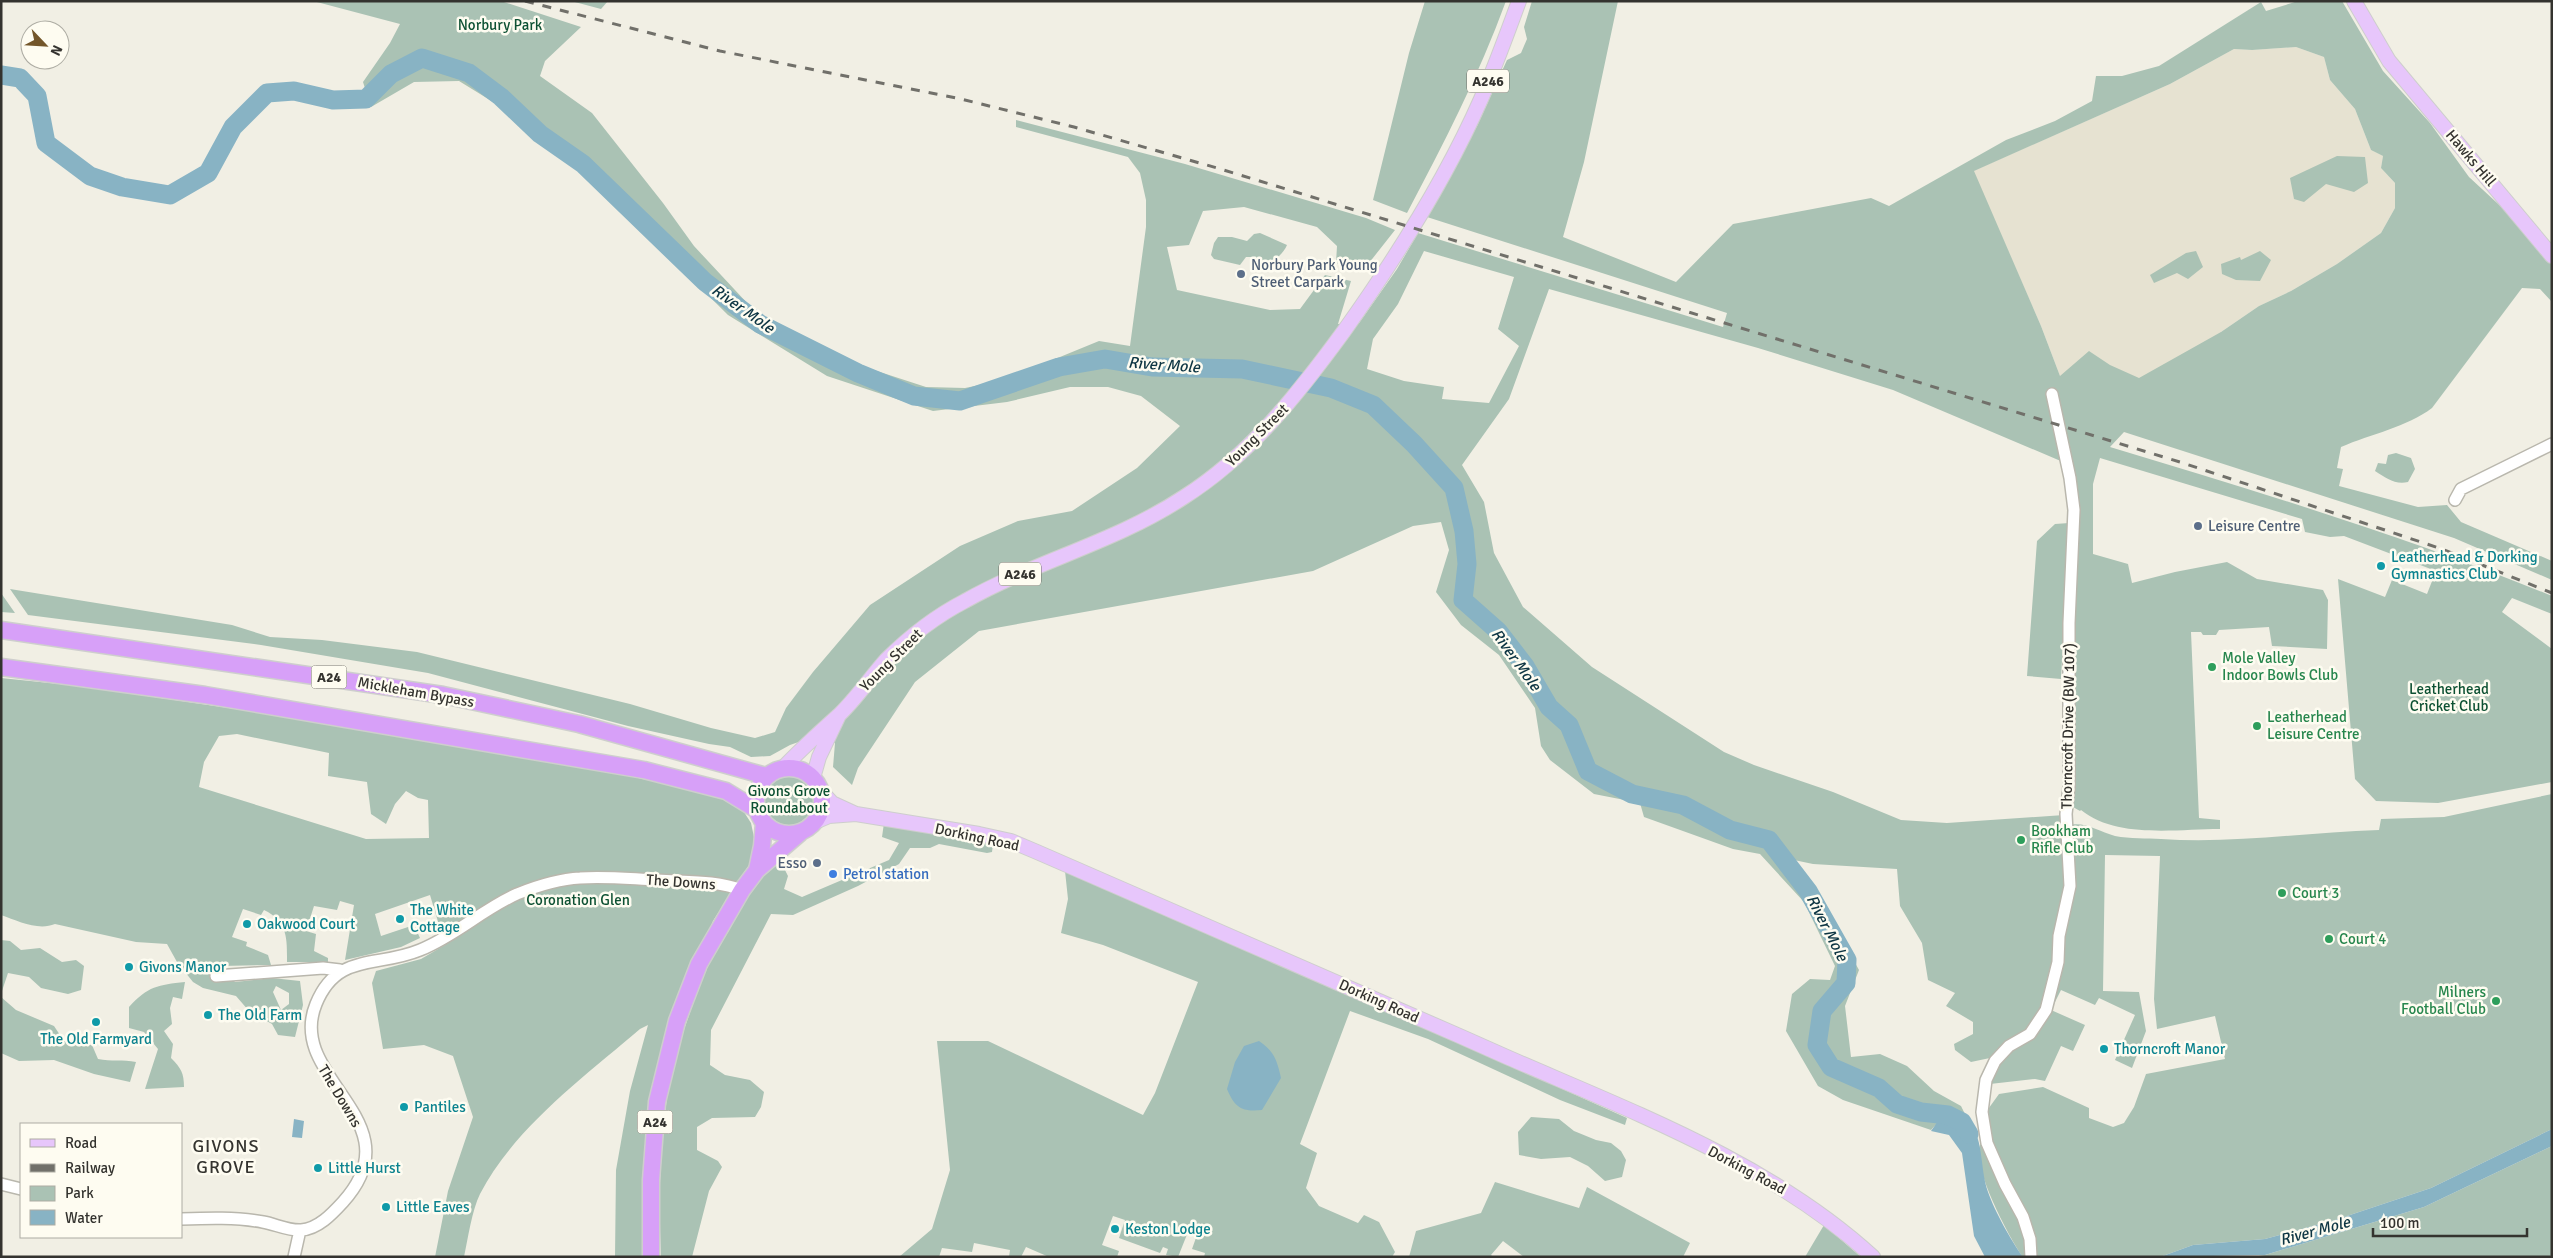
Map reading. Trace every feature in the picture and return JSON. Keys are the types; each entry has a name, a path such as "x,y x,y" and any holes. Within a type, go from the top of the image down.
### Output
{"highway":[{"name":"Mickleham Bypass","path":"1,630 443,695 579,724 766,776"},
{"path":"1,667 205,695 644,770 726,791 760,816 772,830 783,834 800,833 815,822 822,802 817,784 794,767 783,768 766,776 756,792 760,816"},
{"name":"A24","path":"757,870 762,846 760,816"},
{"name":"A24","path":"651,1257 653,1139 657,1102 670,1044 699,964 742,890 757,870 800,833"}],"main road":[{"name":"Young Street","path":"783,768 825,725 839,714 886,660 934,619 1008,579 1150,518 1186,496 1226,467 1272,424 1336,342 1394,258 1452,158 1481,99 1519,1"},
{"name":"Hawks Hill","path":"2354,1 2389,61 2552,256"},
{"name":"Young Street","path":"817,784 819,757 839,714"},
{"name":"Dorking Road","path":"817,784 832,803 856,814"},
{"name":"Dorking Road","path":"815,822 829,816 856,814 1011,842 1603,1099 1709,1148 1793,1195 1840,1228 1873,1257"}],"street":[{"name":"Thorncroft Drive (BW 107)","path":"2031,1257 2030,1239 2023,1217 2005,1184 1987,1143 1982,1112 1986,1080 1995,1061 2009,1046 2030,1034 2046,1010 2058,962 2059,936 2070,886 2066,814 2069,787 2069,623 2074,510 2070,478 2052,394"},
{"path":"2455,500 2461,488 2552,444"},
{"name":"The Downs","path":"300,1230 314,1226 329,1218 358,1183 364,1170 366,1157 364,1138 358,1122 319,1060 310,1033 315,1005 329,980 340,970 351,965 419,951 516,895 551,882 579,878 620,878 719,884 742,890"},
{"name":"The Downs","path":"216,976 324,968 340,970"},
{"path":"1,1184 20,1189"},
{"path":"182,1219 212,1218 262,1222 300,1230 294,1257"}],"shaded area":[{"path":"2296,47 2324,57 2330,80 2355,109 2371,150 2383,156 2381,168 2395,183 2395,208 2381,233 2337,264 2291,291 2259,306 2221,332 2223,355 2133,413 2060,376 2041,326 1973,171 2170,84 2234,49 2252,50"}],"green space":[{"name":"Leatherhead Cricket Club","path":"313,1 501,1 581,27 545,61 540,76 592,113 663,203 694,246 748,304 772,325 843,360 926,387 965,388 1004,380 1099,341 1130,346 1146,227 1146,200 1140,173 1128,157 1016,127 1016,120 1185,164 1366,218 1395,230 1369,263 1351,267 1336,263 1337,246 1317,227 1244,207 1203,211 1189,245 1167,247 1177,290 1270,310 1300,309 1325,275 1351,281 1338,324 1359,323 1397,269 1418,233 1723,327 1727,313 1427,217 1477,126 1507,60 1521,53 1527,39 1524,27 1532,1 1618,1 1584,162 1563,237 1676,282 1733,224 1871,198 1889,206 2006,140 2055,121 2092,101 2096,76 2122,76 2159,66 2261,2 2266,11 2298,1 2342,1 2383,71 2430,123 2469,177 2535,238 2552,261 2552,302 2540,289 2522,288 2432,408 2400,425 2341,447 2337,468 2343,469 2339,486 2418,507 2447,505 2461,522 2552,561 2552,580 2454,538 2124,432 2110,447 2277,498 2388,535 2552,596 2552,614 2512,598 2502,612 2552,649 2552,782 2438,803 2376,801 2355,779 2338,579 2385,597 2392,580 2427,594 2436,571 2344,536 2330,537 2305,532 2302,519 2100,458 2093,484 2093,554 2128,564 2132,583 2227,562 2257,579 2323,590 2328,600 2327,649 2272,646 2269,627 2219,630 2216,635 2203,635 2201,632 2191,632 2199,818 2220,820 2220,829 2166,831 2129,829 2112,825 2080,811 2073,807 2074,584 2079,512 2063,462 1893,390 1758,348 1549,289 1509,399 1462,465 1484,502 1494,553 1523,607 1592,667 1724,752 1754,765 1833,792 1901,820 1947,823 2064,815 2065,826 2084,825 2121,837 2188,840 2243,839 2379,830 2381,819 2444,817 2552,794 2552,1129 2431,1188 2335,1220 2265,1239 2193,1245 2160,1257 2023,1257 2001,1219 1981,1169 1980,1145 1991,1133 1986,1112 1999,1094 2043,1087 2089,1108 2089,1118 2113,1127 2124,1123 2134,1107 2146,1074 2225,1059 2215,1016 2157,1029 2154,999 2160,856 2105,855 2103,991 2139,992 2146,1031 2132,1068 2115,1060 2135,1015 2099,998 2095,1005 2061,990 2051,1010 2085,1025 2073,1051 2061,1046 2045,1081 2035,1079 1990,1084 2004,1055 1971,1062 1955,1050 1954,1044 1973,1034 1973,1022 1946,1006 1955,993 1928,980 1922,943 1900,906 1897,869 1813,864 1794,860 1815,891 1859,970 1845,1006 1851,1057 1880,1054 1907,1066 1934,1091 1961,1106 1966,1116 1946,1118 1931,1130 1843,1100 1818,1086 1786,1031 1792,994 1810,979 1830,980 1835,966 1804,902 1760,854 1733,849 1644,817 1640,803 1594,794 1550,760 1541,746 1535,708 1499,655 1461,625 1436,592 1449,550 1441,522 1413,526 1313,571 979,631 915,682 858,768 852,785 833,767 835,743 810,738 790,745 770,756 751,757 730,747 628,726 428,673 261,645 28,615 10,589 232,625 270,637 322,640 417,652 630,704 711,728 755,738 775,732 786,708 813,672 870,605 960,546 1018,521 1072,511 1137,468 1180,426 1141,396 1108,387 1070,387 1007,402 933,411 827,376 728,315 591,179 506,110 459,81 414,82 371,107 363,82 390,43 400,24","holes":["2296,47 2324,57 2330,80 2355,109 2371,150 2383,156 2381,168 2395,183 2395,208 2381,233 2337,264 2291,291 2259,306 2221,332 2139,378 2110,365 2089,351 2060,376 2041,326 1974,171 2170,84 2234,49 2252,50","1424,251 1514,277 1498,329 1519,346 1489,403 1442,399 1444,387 1404,381 1367,369 1373,339 1398,304"]},
{"name":"Norbury Park","path":"571,1 608,1 601,9"},
{"path":"1425,1 1506,1 1473,82 1407,213 1373,200 1409,53"},
{"path":"2337,156 2365,157 2368,183 2354,192 2326,184 2304,202 2294,199 2290,178"},
{"path":"1260,233 1287,245 1273,261 1263,265 1252,265 1253,257 1246,257 1240,265 1214,259 1211,255 1214,243 1218,237 1232,237 1247,241 1254,234"},
{"path":"2196,251 2203,267 2188,279 2177,273 2154,283 2150,275 2186,253"},
{"path":"2260,251 2271,260 2260,281 2236,280 2222,274 2221,264 2240,257 2241,260"},
{"path":"2396,453 2411,458 2415,469 2408,482 2395,482 2375,471 2378,463 2386,464 2388,455"},
{"path":"2069,523 2061,679 2027,676 2037,541 2055,524"},
{"path":"1,593 15,613 1,612"},
{"name":"Coronation Glen","path":"1,678 79,686 296,718 566,762 720,796 744,812 751,823 755,842 751,862 713,921 674,1017 644,1257 615,1257 616,1170 630,1091 648,1025 640,1029 552,1104 512,1147 480,1194 472,1216 464,1257 435,1257 448,1191 473,1117 453,1056 424,1045 383,1049 372,983 376,971 421,959 445,945 430,895 375,914 381,936 414,925 420,938 401,947 345,960 354,905 340,901 337,910 314,906 306,931 316,934 314,951 328,958 328,962 287,962 286,938 282,925 278,920 264,910 261,915 243,909 232,937 247,942 246,946 268,955 271,965 221,966 235,982 272,978 300,981 303,1005 295,1037 278,1035 272,1024 249,1011 236,996 203,988 193,982 177,962 167,944 136,942 55,924 35,926 1,915","holes":["237,734 329,753 328,776 367,782 371,814 386,824 395,804 406,791 418,798 428,800 429,838 366,839 199,787 204,762 219,736","276,986 289,993 289,1004 281,1010 273,992"]},
{"name":"Givons Grove Roundabout","path":"784,775 794,775 807,782 814,795 814,805 807,818 794,825 784,825 775,821 768,814 764,805 764,795 768,786 775,779"},
{"path":"884,823 993,844 992,852 987,853 939,844 930,848 910,848 899,864 858,886 793,915 771,914 711,1030 710,1065 725,1075 750,1080 764,1092 761,1107 755,1117 712,1118 697,1127 697,1150 718,1161 722,1167 709,1191 692,1257 661,1257 661,1169 663,1134 671,1073 693,1003 718,944 749,890 765,873 782,864 788,876 784,889 802,897 889,860 899,843 882,837"},
{"path":"1065,871 1429,1029 1627,1118 1625,1125 1560,1100 1428,1039 1350,1011 1300,1144 1317,1153 1306,1188 1319,1206 1358,1223 1364,1215 1379,1222 1395,1252 1392,1257 1204,1257 1205,1253 1192,1249 1197,1235 1188,1232 1178,1257 1166,1255 1168,1249 1163,1247 1160,1253 1119,1238 1125,1220 1113,1216 1102,1245 1119,1251 1117,1257 1049,1257 1026,1247 1021,1257 1009,1257 1010,1250 974,1243 972,1252 942,1248 939,1257 899,1257 932,1229 950,1170 937,1041 988,1041 1143,1115 1155,1093 1198,982 1103,945 1061,933 1068,899"},
{"path":"1,940 10,941 21,950 40,948 62,962 76,960 84,966 81,990 68,994 41,988 29,977 8,973 1,994"},
{"path":"185,982 182,999 173,997 170,1008 172,1024 164,1031 173,1044 171,1058 181,1071 184,1087 145,1089 158,1049 144,1032 129,1028 129,1007 142,995 154,988"},
{"path":"1,997 16,1010 54,1026 64,1041 72,1044 92,1045 98,1059 136,1062 130,1082 94,1074 54,1060 19,1061 1,1053"},
{"path":"1531,1117 1559,1119 1574,1131 1596,1140 1611,1143 1621,1151 1626,1160 1622,1177 1605,1181 1588,1166 1570,1157 1541,1159 1519,1155 1518,1132"},
{"path":"2552,1146 2552,1254 2549,1257 2252,1257 2265,1255 2424,1207"},
{"path":"1495,1182 1579,1208 1587,1187 1690,1243 1683,1257 1524,1257 1503,1241 1491,1255 1493,1257 1409,1257 1416,1231 1481,1213"},
{"path":"1824,1225 1861,1257 1805,1257"}],"water":[{"path":"1259,1041 1274,1056 1281,1078 1262,1110 1249,1110 1236,1105 1227,1089 1235,1062 1244,1046"},
{"path":"1956,1116 1966,1116 1976,1133 1988,1192 2004,1226 2023,1257 1985,1257 1974,1236 1962,1153 1949,1135 1931,1131 1938,1121"},
{"path":"294,1119 304,1121 302,1138 292,1137"},
{"path":"2552,1129 2552,1146 2424,1207 2265,1255 2160,1257 2193,1245 2265,1239 2335,1220 2431,1188"}],"waterway":[{"name":"River Mole","path":"1,75 20,78 37,96 46,143 90,176 122,187 170,195 208,173 233,127 267,93 294,91 333,100 366,99 391,74 422,58 469,73 501,97 540,134 583,164 705,282 760,324 858,373 914,396 960,401 1059,367 1105,359 1152,367 1242,369 1331,388 1373,405 1414,444 1454,488 1464,531 1467,564 1463,600 1498,631 1525,666 1549,707 1569,725 1588,771 1632,794 1683,805 1730,830 1769,840 1808,891 1847,960 1846,983 1822,1011 1817,1045 1831,1067 1879,1088 1897,1104 1921,1112 1948,1115 1962,1122 1969,1134"}],"railway":[{"path":"525,1 720,51 961,99 1074,127 1217,168 2183,463 2442,549 2552,593"}],"place":[{"name":"Norbury Park Young Street Carpark","path":"1241,274"},
{"name":"Leisure Centre","path":"2198,526"},
{"name":"Leatherhead & Dorking Gymnastics Club","path":"2381,566"},
{"name":"Mole Valley Indoor Bowls Club","path":"2212,667"},
{"name":"Leatherhead Leisure Centre","path":"2257,726"},
{"name":"Bookham Rifle Club","path":"2021,840"},
{"name":"Esso","path":"817,863"},
{"name":"Petrol station","path":"833,874"},
{"name":"Court 3","path":"2282,893"},
{"name":"The White Cottage","path":"400,919"},
{"name":"Oakwood Court","path":"247,924"},
{"name":"Court 4","path":"2329,939"},
{"name":"Givons Manor","path":"129,967"},
{"name":"Milners Football Club","path":"2496,1001"},
{"name":"The Old Farm","path":"208,1015"},
{"name":"The Old Farmyard","path":"96,1022"},
{"name":"Thorncroft Manor","path":"2104,1049"},
{"name":"Pantiles","path":"404,1107"},
{"name":"Little Hurst","path":"318,1168"},
{"name":"Little Eaves","path":"386,1207"},
{"name":"Keston Lodge","path":"1115,1229"}],"district":[{"name":"GIVONS GROVE","path":"226,1156"}]}
